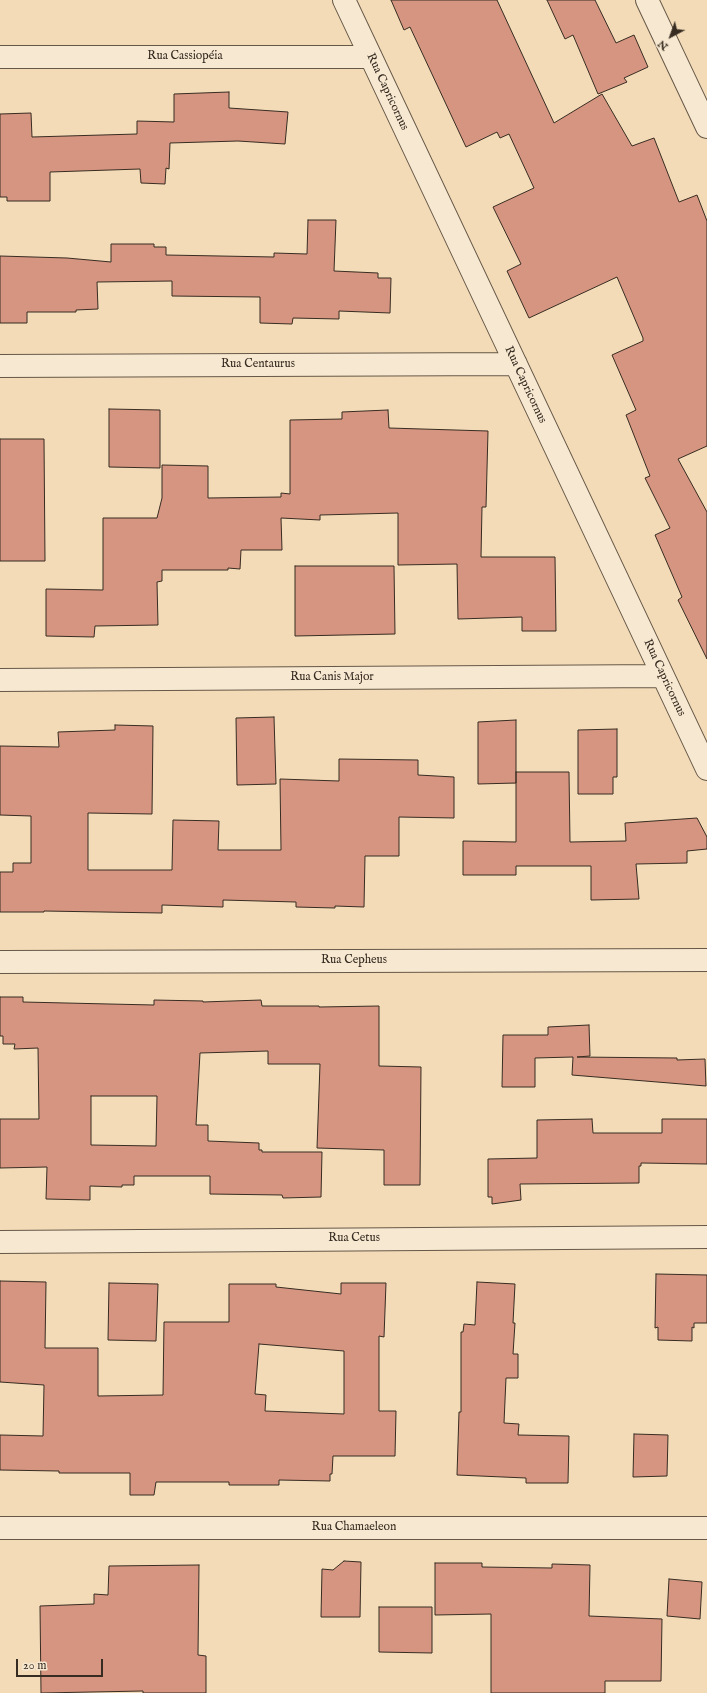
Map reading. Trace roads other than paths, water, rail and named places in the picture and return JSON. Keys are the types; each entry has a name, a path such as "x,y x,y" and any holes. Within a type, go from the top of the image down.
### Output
{"street":[{"name":"Rua Capricornus","path":"344,0 707,769"},
{"path":"647,0 707,127"},
{"name":"Rua Cassiopéia","path":"0,57 371,57"},
{"name":"Rua Centaurus","path":"0,366 516,364"},
{"name":"Rua Canis Major","path":"0,680 663,676"},
{"name":"Rua Cepheus","path":"0,962 707,960"},
{"name":"Rua Cetus","path":"0,1242 707,1237"},
{"name":"Rua Chamaeleon","path":"0,1528 707,1528"}]}
